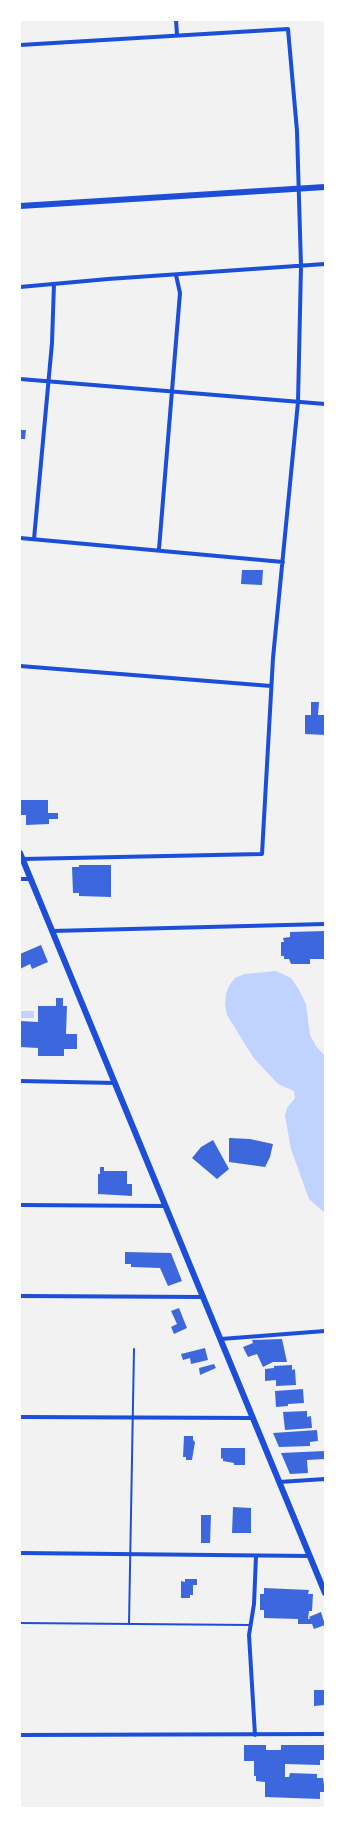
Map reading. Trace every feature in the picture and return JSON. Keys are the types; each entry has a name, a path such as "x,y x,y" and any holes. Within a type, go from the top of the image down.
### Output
{"main road":[{"path":"20,206 325,187"},
{"path":"21,856 325,1593"}],"street":[{"path":"176,20 177,35"},
{"path":"20,45 288,28 297,131 301,266 298,402 271,686 262,854 21,856"},
{"path":"20,287 108,279 325,264"},
{"path":"159,549 180,293 176,275"},
{"path":"34,539 52,343 54,284"},
{"path":"20,379 325,404"},
{"path":"20,538 159,549 283,562"},
{"path":"20,666 271,686"},
{"path":"20,879 31,879"},
{"path":"52,931 325,924"},
{"path":"20,1081 115,1083"},
{"path":"20,1205 166,1206"},
{"path":"20,1296 204,1297"},
{"path":"221,1339 325,1331"},
{"path":"20,1417 253,1418"},
{"path":"279,1482 325,1480"},
{"path":"20,1553 310,1556"},
{"path":"256,1556 254,1604 249,1636 256,1735"},
{"path":"20,1735 325,1734"}],"lane":[{"path":"129,1623 129,1555 134,1349"},
{"path":"20,1623 250,1625"}],"water":[{"path":"276,971 291,978 299,990 306,1004 310,1035 316,1046 325,1056 325,1213 309,1199 291,1149 285,1116 287,1108 295,1098 294,1091 278,1084 253,1057 227,1015 225,1004 226,994 229,986 235,978 245,974"},
{"path":"20,1011 34,1011 34,1018 20,1018"}],"building":[{"path":"20,430 26,430 25,439 20,439"},
{"path":"242,570 263,570 262,585 241,584"},
{"path":"311,702 319,702 318,715 325,715 325,735 305,734 305,715 311,715"},
{"path":"21,800 48,800 48,813 58,813 58,819 49,819 49,824 26,825 26,815 21,815"},
{"path":"79,865 111,865 111,897 79,896 79,893 73,893 72,867 79,867"},
{"path":"325,931 325,959 310,959 310,964 291,964 289,959 284,959 284,956 281,956 281,942 284,942 283,938 290,937 290,932"},
{"path":"41,945 48,962 32,969 30,964 20,969 20,954"},
{"path":"56,998 63,998 63,1006 67,1006 66,1034 77,1034 77,1049 64,1049 64,1056 38,1056 38,1048 20,1047 20,1021 38,1022 38,1006 56,1006"},
{"path":"229,1138 250,1139 273,1144 270,1157 265,1167 229,1162"},
{"path":"213,1140 229,1169 217,1179 192,1158 201,1147"},
{"path":"100,1167 104,1167 104,1171 127,1171 127,1184 132,1184 132,1196 98,1194 98,1174 100,1174"},
{"path":"125,1252 171,1253 182,1281 168,1286 160,1268 131,1267 131,1264 125,1264"},
{"path":"179,1308 187,1328 174,1334 171,1327 177,1324 171,1311"},
{"path":"282,1339 287,1362 273,1362 263,1367 257,1354 248,1357 243,1347 253,1343 252,1340"},
{"path":"205,1348 208,1360 191,1364 190,1358 183,1360 181,1354"},
{"path":"214,1364 216,1368 200,1375 199,1368"},
{"path":"292,1365 292,1370 295,1369 296,1385 276,1386 276,1380 265,1381 265,1369 274,1368 274,1366"},
{"path":"303,1389 304,1403 288,1404 288,1406 276,1407 275,1391"},
{"path":"307,1411 307,1417 311,1416 312,1428 285,1430 283,1412"},
{"path":"317,1430 318,1441 310,1442 310,1446 279,1447 273,1433"},
{"path":"184,1436 193,1436 193,1440 195,1442 192,1460 186,1460 186,1457 183,1457"},
{"path":"221,1448 245,1448 245,1465 234,1465 234,1463 223,1461 223,1458 221,1459"},
{"path":"325,1451 325,1459 307,1460 308,1473 290,1474 281,1453"},
{"path":"233,1507 251,1508 251,1533 232,1533"},
{"path":"201,1515 211,1515 210,1543 201,1543"},
{"path":"185,1579 197,1579 197,1585 193,1585 193,1595 190,1595 190,1598 181,1598 181,1581 185,1582"},
{"path":"264,1588 309,1590 308,1594 313,1594 312,1611 309,1611 308,1619 310,1619 309,1617 321,1612 325,1625 314,1629 312,1624 298,1624 298,1619 264,1618 264,1610 260,1610 260,1594 264,1594"},
{"path":"314,1690 325,1690 325,1705 314,1706"},
{"path":"244,1745 266,1745 266,1750 281,1750 281,1745 325,1745 325,1760 320,1760 320,1765 285,1764 285,1777 289,1777 290,1773 317,1774 317,1778 323,1778 325,1792 320,1792 320,1799 265,1797 265,1782 256,1781 256,1776 254,1776 254,1761 244,1761"}]}
